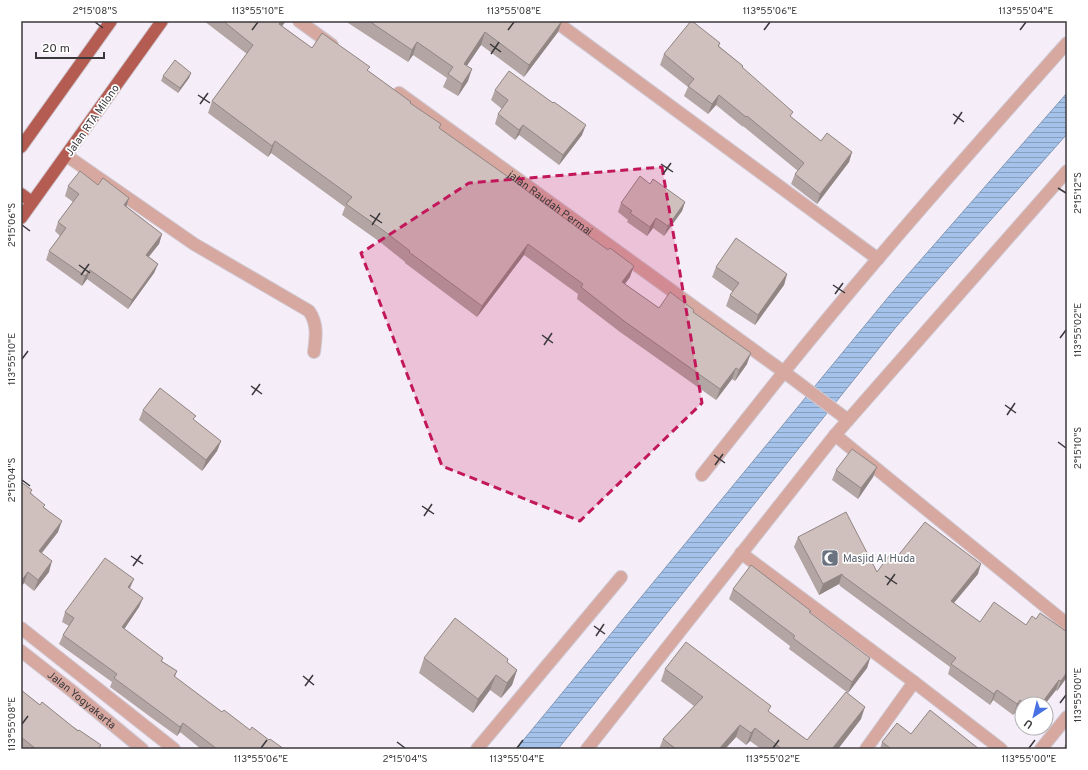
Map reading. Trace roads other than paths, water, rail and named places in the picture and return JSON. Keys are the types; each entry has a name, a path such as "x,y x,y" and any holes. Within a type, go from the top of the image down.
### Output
{"highway":[{"path":"21,147 111,21"},
{"name":"Jalan RTA Milono","path":"21,218 67,156 162,21"},
{"path":"21,194 32,202"}],"street":[{"path":"299,21 344,54"},
{"path":"555,21 878,259"},
{"path":"702,475 784,372 878,259 990,129 1067,43"},
{"name":"jalan Raudah Permai","path":"390,86 848,420"},
{"path":"67,156 194,244 308,311 313,317 316,331 314,352"},
{"path":"587,749 835,435 1067,171"},
{"path":"835,435 1067,624"},
{"path":"741,553 1001,749"},
{"path":"477,749 621,576"},
{"path":"21,628 174,749"},
{"name":"Jalan Yogyakarta","path":"21,652 72,690 142,749"},
{"path":"866,749 914,682"},
{"path":"1041,749 1067,717"}],"water":[{"path":"1067,93 1067,134 896,327 558,749 516,749 890,295"}],"place":[{"name":"Masjid Al Huda","path":"830,558"}]}
